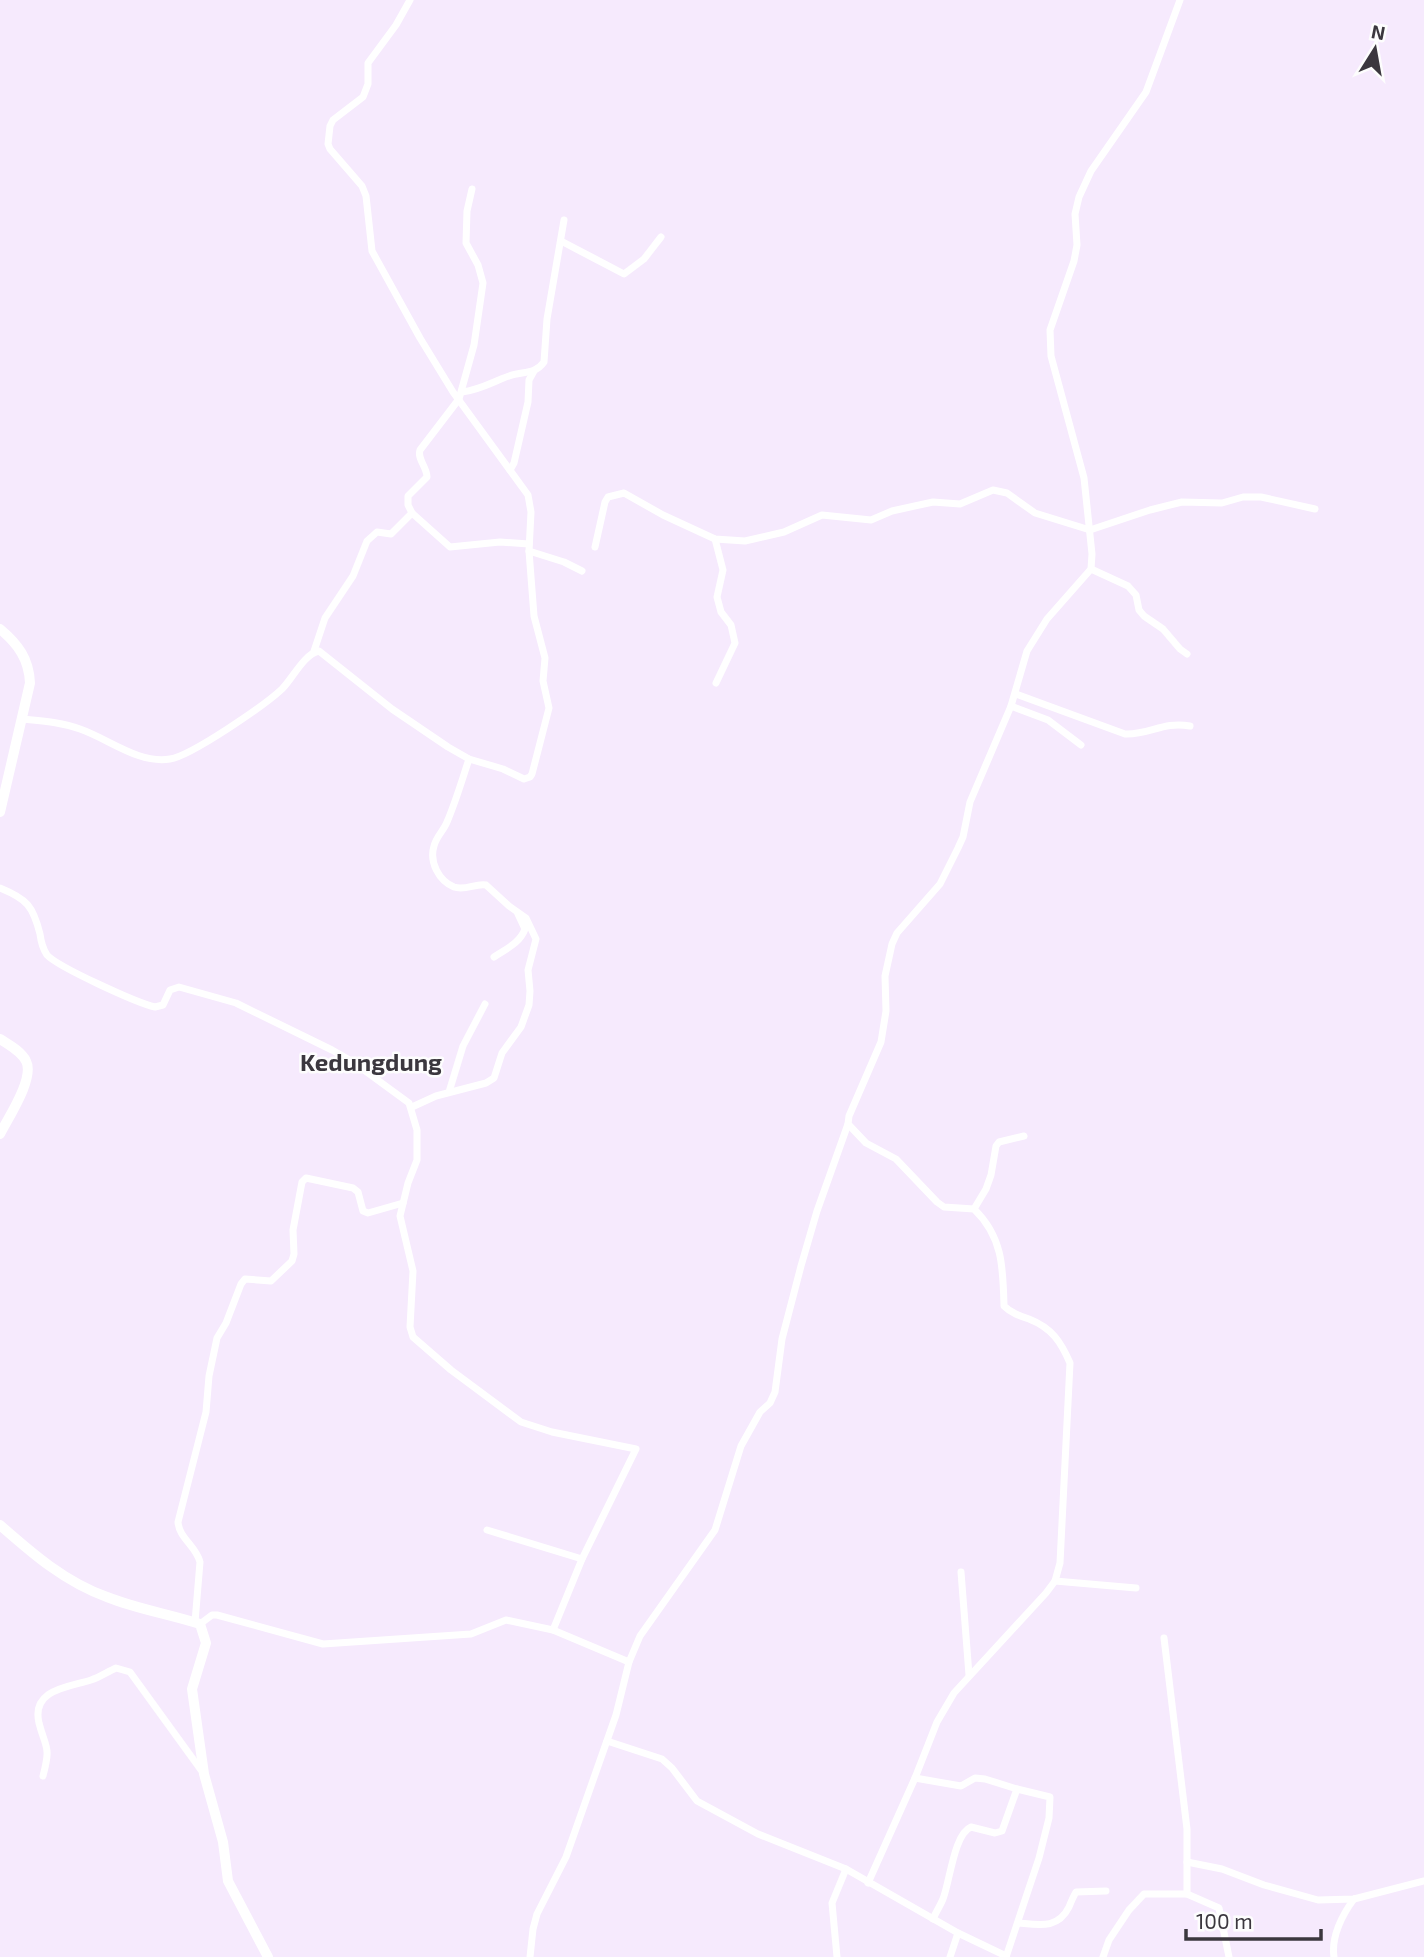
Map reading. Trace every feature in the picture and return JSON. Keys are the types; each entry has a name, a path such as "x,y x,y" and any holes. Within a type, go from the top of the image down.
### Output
{"street":[{"path":"314,651 321,652 392,709 468,759 503,769 524,779 532,774 549,708 543,681 545,658 534,616 529,548 531,512 528,495 460,395 436,366 374,256 366,196 355,176 330,149 327,139 333,120 363,97 368,84 368,63 410,0"},
{"path":"530,1957 537,1914 566,1857 616,1715 629,1662 640,1636 715,1531 741,1446 775,1392 782,1339 817,1211 848,1124 851,1108 881,1042 886,1010 885,976 892,944 897,933 940,884 958,848 970,803 1016,694 1020,670 1035,636 1091,569 1084,478 1051,356 1050,330 1074,261 1077,246 1075,214 1079,197 1091,172 1146,92 1180,0"},
{"path":"472,189 467,211 466,243 478,265 483,283 474,345 460,395 420,450 427,477 408,496 408,505 412,513 450,547 500,542 529,548 582,571"},
{"path":"510,470 516,458 528,402 529,380 544,362 547,319 564,219"},
{"path":"561,241 624,274 644,259 661,237"},
{"path":"460,395 487,387 509,376 534,372"},
{"path":"595,547 605,502 608,497 624,493 663,516 715,539 745,541 758,540 822,515 871,520 892,511 933,502 960,504 993,490 1007,493 1035,513 1090,530 1182,502 1222,503 1243,497 1261,497 1315,509"},
{"path":"23,719 68,725 102,737 141,757 168,760 190,753 270,700 284,687 314,651 321,624 353,576 367,541 377,532 391,534 412,513"},
{"path":"715,539 723,570 717,597 721,612 731,625 735,643 716,683"},
{"path":"1091,569 1128,586 1136,595 1139,610 1144,617 1163,629 1187,654"},
{"path":"0,629 23,653 30,668 23,719 0,812"},
{"path":"1016,694 1125,734 1138,735 1167,724 1190,726"},
{"path":"1011,706 1048,720 1081,745"},
{"path":"412,1107 494,1078 502,1054 521,1027 528,1005 528,970 536,939 530,923 482,883 458,888 448,884 438,873 434,863 433,848 447,823 468,759"},
{"path":"0,888 26,901 37,921 45,953 60,965 155,1007 163,1005 170,990 179,987 236,1003 354,1062 405,1098 412,1107 417,1130 417,1160 400,1216 413,1271 410,1327 413,1337 521,1422 552,1432 636,1449 582,1559 553,1630"},
{"path":"494,957 523,934 525,929 516,911"},
{"path":"449,1092 463,1046 485,1004"},
{"path":"0,1039 18,1051 27,1062 29,1072 25,1086 0,1134"},
{"path":"848,1124 866,1143 897,1160 944,1207 974,1209 986,1220 999,1245 1004,1306 1010,1312 1051,1330 1070,1363 1060,1563 1055,1581 1033,1609 954,1693 937,1722 868,1884"},
{"path":"974,1209 991,1175 996,1146 999,1142 1024,1136"},
{"path":"268,1957 228,1881 223,1842 205,1777 192,1689 206,1643 206,1637 198,1623 200,1562 198,1555 178,1529 178,1522 206,1412 209,1376 217,1338 245,1279 266,1282 275,1279 292,1261 293,1230 302,1182 306,1178 352,1188 358,1192 363,1210 368,1213 402,1203"},
{"path":"0,1525 48,1566 76,1583 108,1598 198,1623 217,1615 323,1644 471,1633 506,1620 553,1630 629,1662"},
{"path":"487,1530 582,1559"},
{"path":"961,1572 969,1675"},
{"path":"1055,1581 1136,1588"},
{"path":"1164,1637 1187,1829 1186,1894"},
{"path":"43,1776 49,1754 39,1723 39,1704 59,1688 98,1678 116,1668 130,1672 205,1777"},
{"path":"607,1741 662,1759 697,1801 758,1834 846,1869 868,1884 958,1933 1006,1956 1039,1858 1051,1799 985,1779 975,1778 961,1786 915,1778"},
{"path":"933,1919 943,1898 958,1843 965,1830 971,1827 995,1833 1002,1831 1017,1789"},
{"path":"1187,1862 1222,1869 1264,1885 1318,1900 1354,1899 1424,1881"},
{"path":"837,1957 832,1903 846,1869"},
{"path":"1019,1923 1041,1926 1054,1923 1064,1914 1076,1892 1106,1891"},
{"path":"1103,1957 1109,1940 1141,1896 1147,1894 1186,1894 1219,1908 1229,1957"},
{"path":"1334,1957 1336,1933 1345,1911 1354,1899"},
{"path":"950,1957 958,1933"}],"district":[{"name":"Kedungdung","path":"371,1061"}]}
